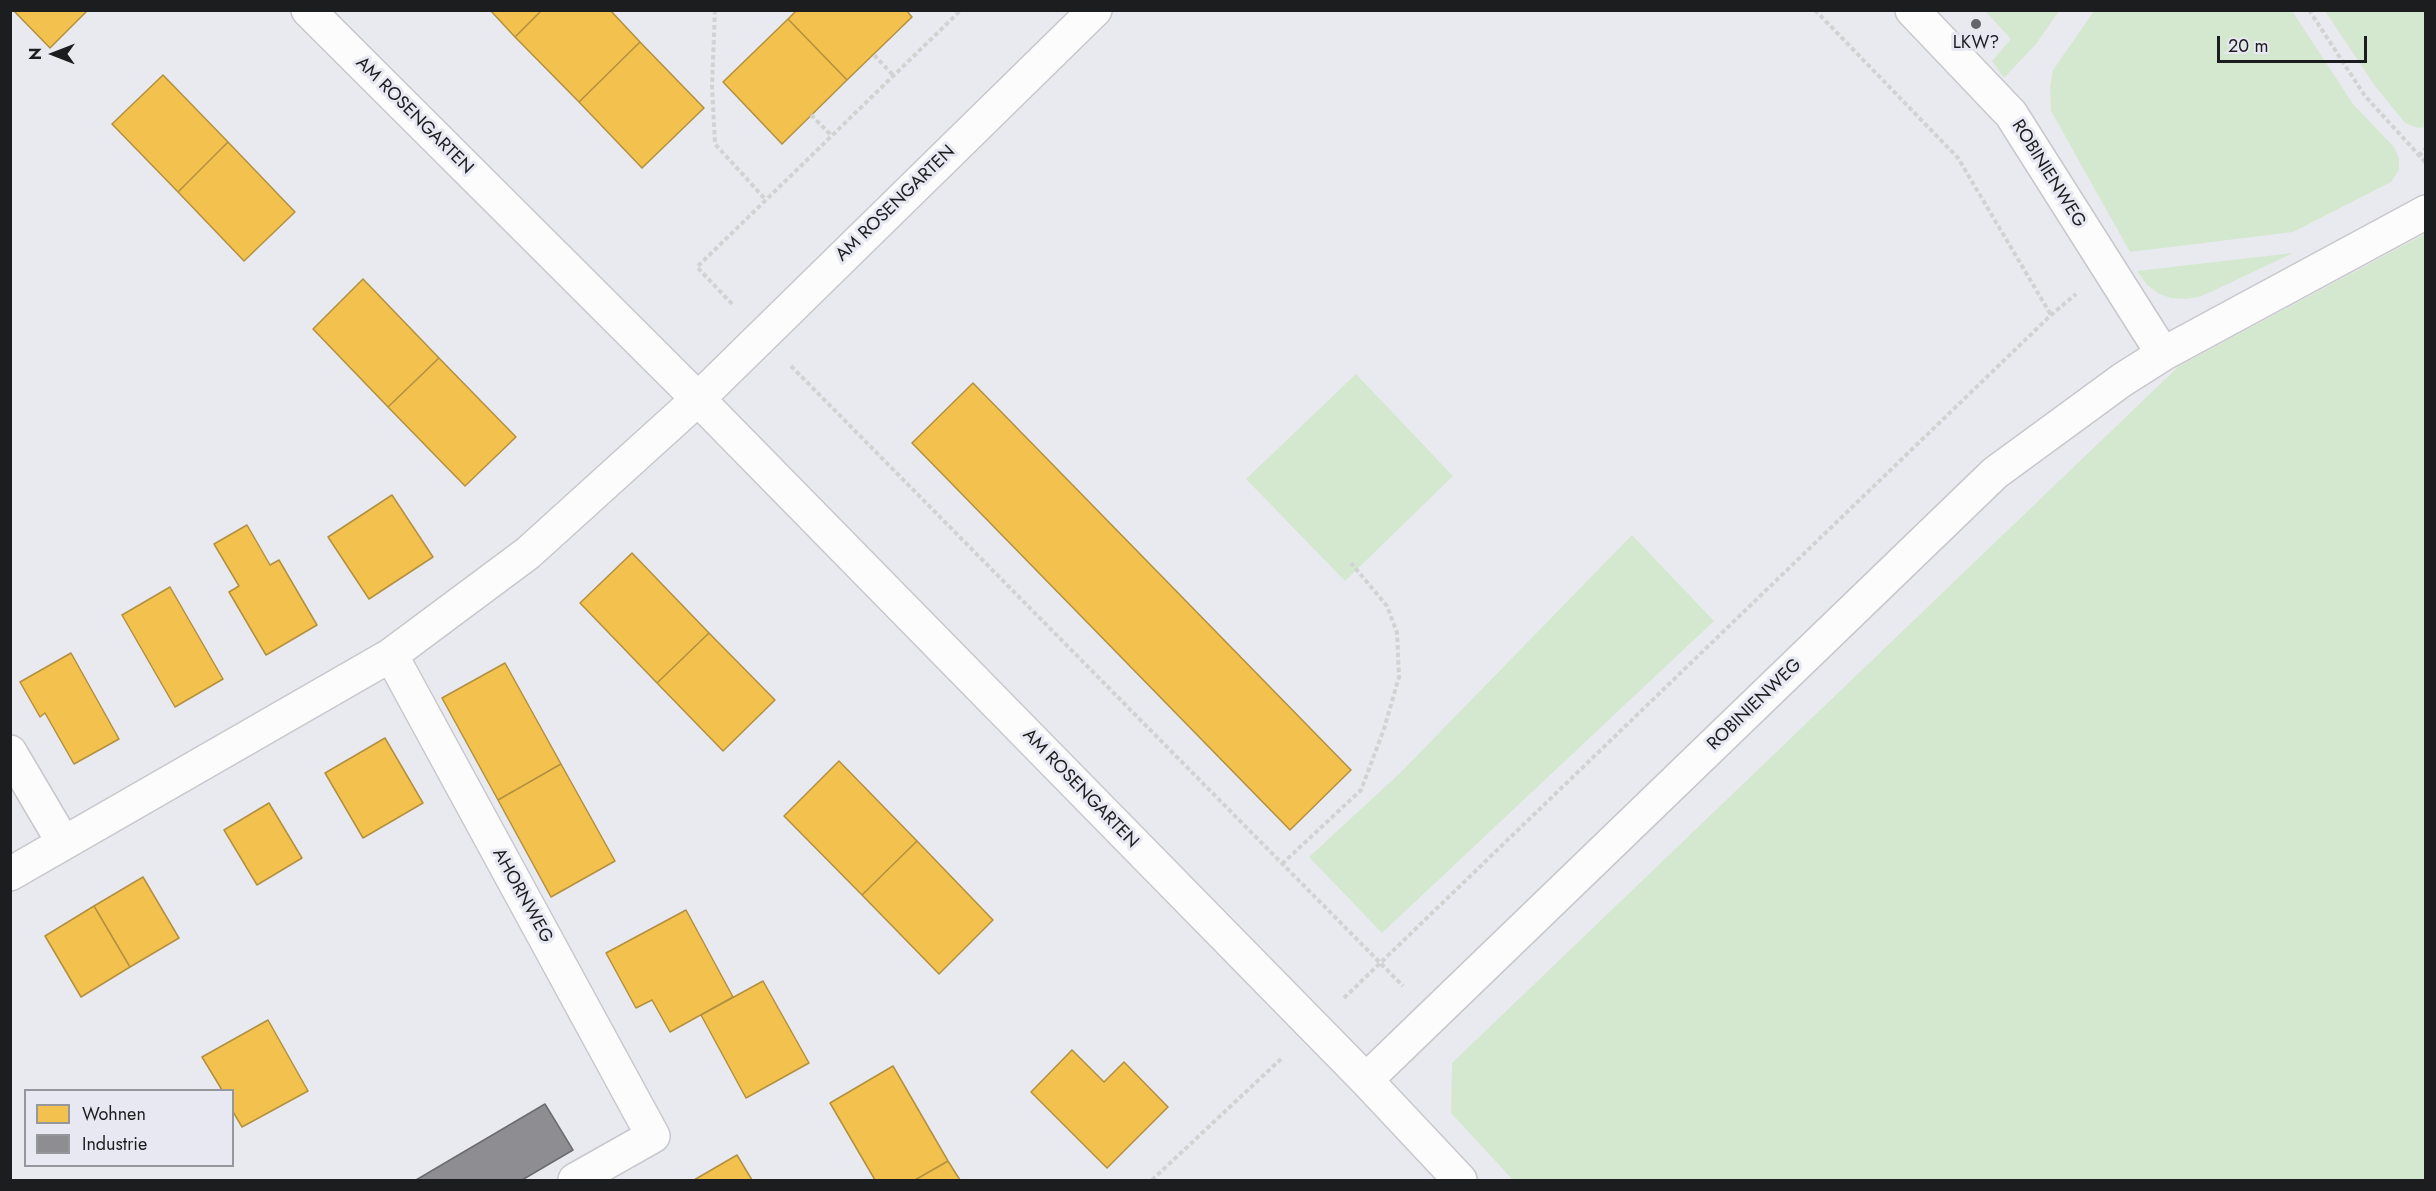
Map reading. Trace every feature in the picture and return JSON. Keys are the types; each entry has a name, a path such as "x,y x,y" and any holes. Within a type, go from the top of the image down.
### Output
{"street":[{"name":"AM ROSENGARTEN","path":"308,10 698,399 1366,1080 1460,1180"},
{"name":"AM ROSENGARTEN","path":"698,399 1095,10"},
{"name":"ROBINIENWEG","path":"1912,10 2011,114 2163,354"},
{"name":"ROBINIENWEG","path":"1366,1080 1995,473 2122,380 2163,354 2426,212"},
{"path":"10,874 391,655 528,553 698,399"},
{"name":"AHORNWEG","path":"391,655 653,1136 575,1180"},
{"path":"10,752 63,842"}],"path":[{"path":"715,10 712,86 715,144 766,200"},
{"path":"1815,10 1958,158 2051,315"},
{"path":"2309,10 2365,96 2426,162"},
{"path":"961,11 697,267 761,336 1432,1016"},
{"path":"874,55 894,76"},
{"path":"812,115 832,136"},
{"path":"2420,156 2426,148"},
{"path":"1152,1180 1315,1028 1380,962 2051,315 2108,268"},
{"path":"1282,864 1360,790 1384,729 1399,677 1397,633 1387,606 1351,563"}],"green space":[{"path":"1985,11 2059,11 2036,44 2004,78 1992,61 2011,39"},
{"path":"2094,11 2292,11 2353,104 2394,147 2399,158 2399,170 2391,182 2293,232 2130,252 2051,111 2050,87 2053,70"},
{"path":"2325,11 2425,11 2425,127 2418,128 2405,123 2375,86"},
{"path":"2425,234 2425,1180 1513,1180 1451,1113 1452,1063 2179,366"},
{"path":"2293,253 2199,297 2185,299 2159,294 2147,285 2137,271"},
{"path":"1356,374 1453,476 1345,581 1246,479"},
{"path":"1632,535 1714,621 1382,933 1309,857 1400,773"}],"building: Wohnen":[{"path":"13,10 88,10 50,48"},
{"path":"490,10 542,10 515,37"},
{"path":"542,10 610,10 640,42 579,102 515,37"},
{"path":"797,10 906,10 912,17 847,80 788,19"},
{"path":"788,19 847,80 782,144 723,82"},
{"path":"640,42 704,108 642,168 579,102"},
{"path":"163,75 228,142 178,192 112,124"},
{"path":"228,142 295,212 244,261 178,192"},
{"path":"363,279 439,358 388,407 313,329"},
{"path":"439,358 516,437 465,486 388,407"},
{"path":"973,383 1351,770 1290,830 912,443"},
{"path":"392,495 433,557 369,599 328,537"},
{"path":"247,525 270,565 279,560 317,625 266,655 229,592 239,586 214,544"},
{"path":"632,553 709,633 657,683 580,603"},
{"path":"170,587 223,679 175,707 122,615"},
{"path":"709,633 775,700 723,751 657,683"},
{"path":"71,653 119,739 74,764 45,713 40,717 20,682"},
{"path":"505,663 561,764 498,800 442,698"},
{"path":"385,738 423,803 363,838 325,773"},
{"path":"839,761 917,841 862,895 784,816"},
{"path":"561,764 615,861 551,897 498,800"},
{"path":"269,803 302,858 257,885 224,830"},
{"path":"917,841 993,920 939,974 862,895"},
{"path":"143,877 179,938 130,967 94,906"},
{"path":"94,906 130,967 81,997 45,936"},
{"path":"686,910 733,997 670,1032 652,1000 636,1008 606,953"},
{"path":"763,981 809,1063 746,1098 701,1015"},
{"path":"268,1020 308,1091 242,1127 234,1113 234,1089 221,1089 202,1057"},
{"path":"1072,1050 1104,1082 1124,1062 1168,1107 1107,1168 1031,1092"},
{"path":"893,1066 948,1161 915,1180 875,1180 830,1103"},
{"path":"737,1155 752,1180 694,1180"},
{"path":"948,1161 960,1180 915,1180"}],"building: Industrie":[{"path":"545,1104 573,1150 522,1180 416,1180"}],"place":[{"name":"LKW?","path":"1976,24"}]}
